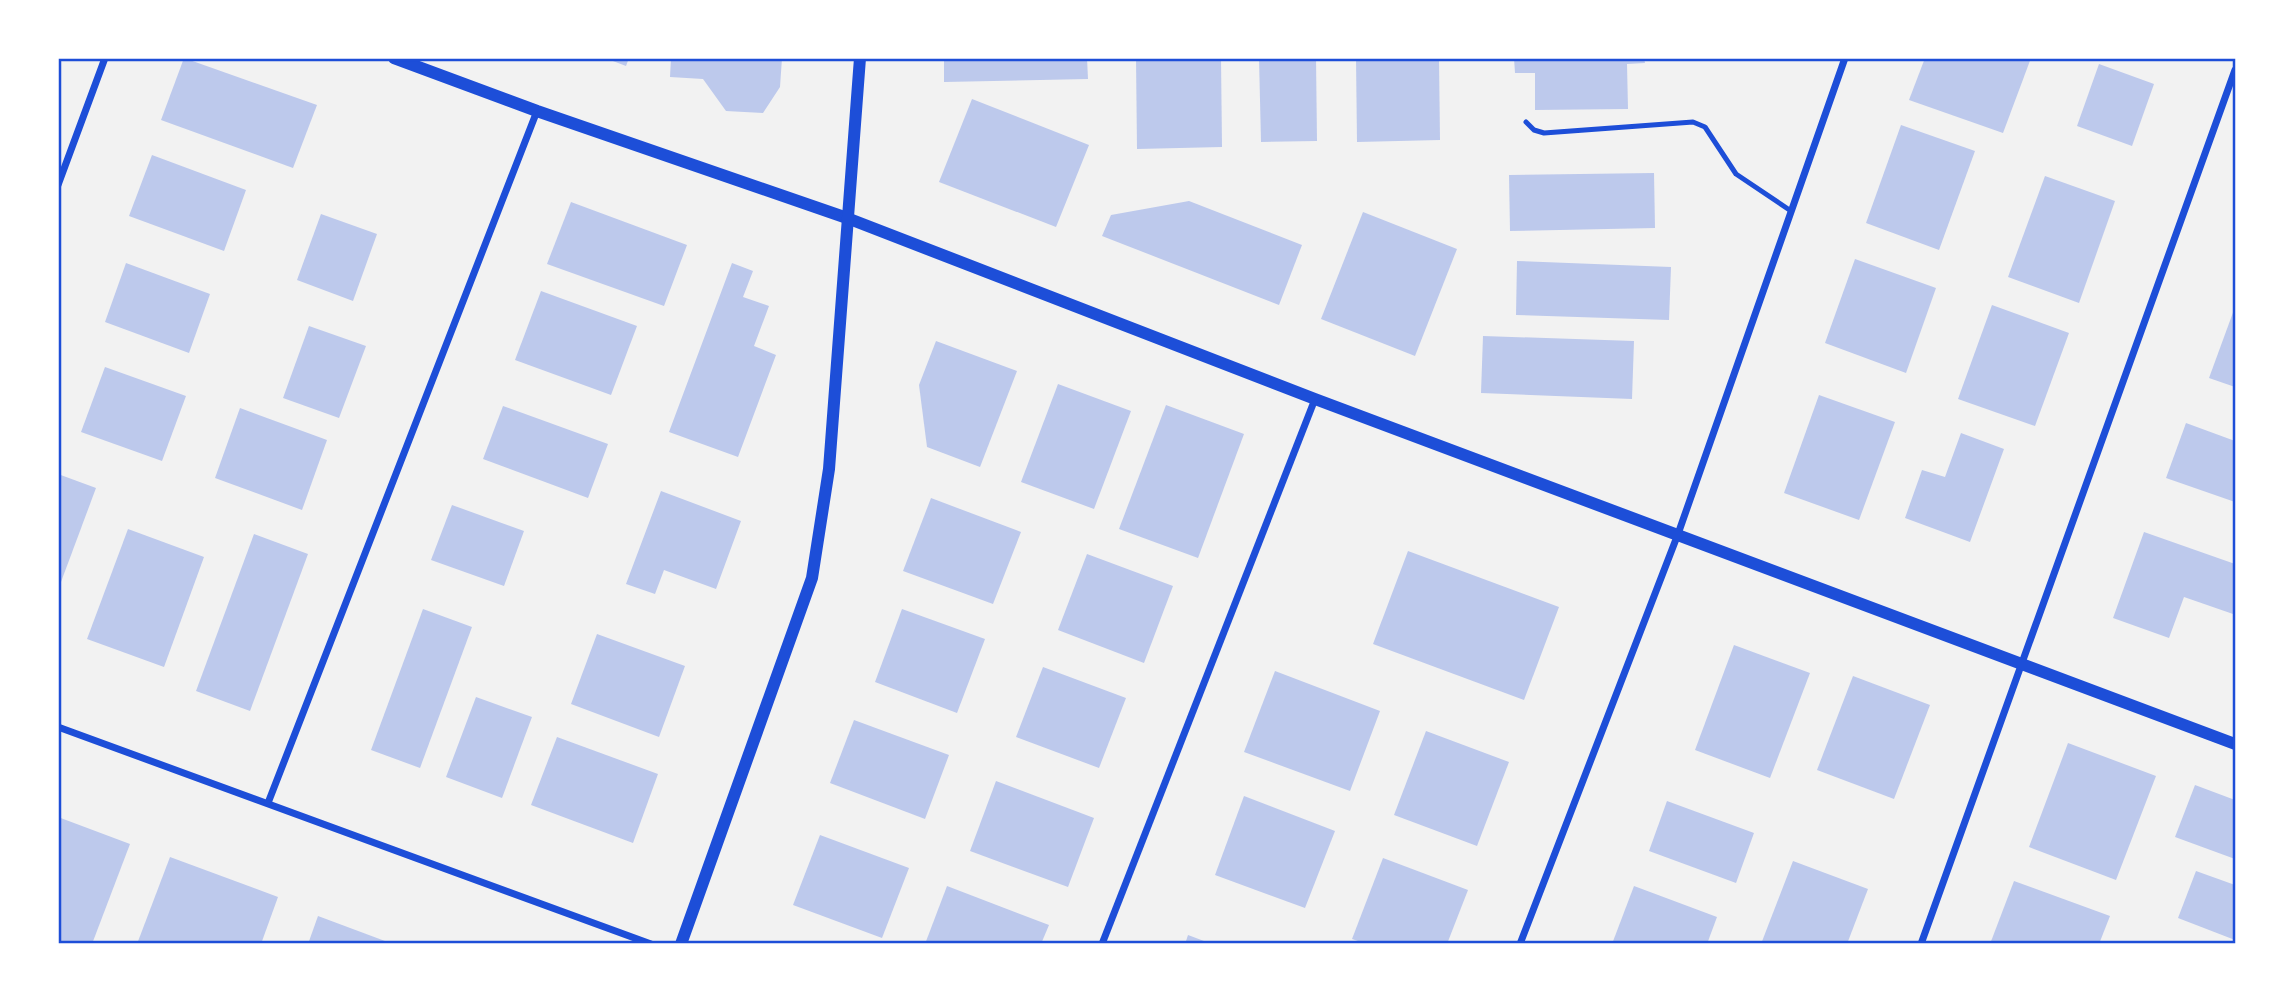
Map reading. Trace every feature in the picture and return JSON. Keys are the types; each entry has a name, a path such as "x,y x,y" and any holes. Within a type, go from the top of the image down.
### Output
{"street":[{"path":"58,185 105,58"},
{"path":"394,58 537,111 847,218 1315,399 2235,744"},
{"path":"681,944 811,578 829,469 860,58"},
{"path":"1520,944 1678,534 1844,58"},
{"path":"1921,944 2024,664 2235,70"},
{"path":"268,803 537,111"},
{"path":"1102,944 1315,399"},
{"path":"58,727 651,944"}],"lane":[{"path":"1526,122 1534,130 1544,133 1693,122 1705,127 1736,174 1791,211"}],"building":[{"path":"184,58 317,105 293,168 161,120"},
{"path":"605,58 629,58 626,66"},
{"path":"671,58 782,58 780,87 763,113 726,111 703,79 670,77"},
{"path":"944,58 1087,58 1088,79 944,82"},
{"path":"1136,58 1221,58 1222,147 1137,149"},
{"path":"1259,58 1316,58 1317,141 1261,142"},
{"path":"1356,58 1439,58 1440,140 1357,142"},
{"path":"1514,58 1644,58 1645,63 1627,64 1628,109 1535,110 1535,73 1515,73"},
{"path":"1925,58 2031,58 2003,133 1909,100"},
{"path":"2099,64 2154,84 2132,146 2077,126"},
{"path":"972,99 1089,145 1056,227 939,182"},
{"path":"1901,125 1975,151 1939,250 1866,223"},
{"path":"152,155 246,190 224,251 129,216"},
{"path":"1654,173 1655,228 1510,231 1509,175"},
{"path":"2045,176 2115,201 2079,303 2008,277"},
{"path":"1189,201 1302,245 1279,305 1102,236 1111,215"},
{"path":"571,202 687,245 664,306 547,264"},
{"path":"1363,212 1457,249 1415,356 1321,319"},
{"path":"321,214 377,234 353,301 297,280"},
{"path":"1855,259 1936,288 1906,373 1825,343"},
{"path":"1517,261 1671,267 1669,320 1516,315"},
{"path":"126,263 210,294 189,353 105,322"},
{"path":"732,263 753,271 743,297 769,306 754,346 776,355 738,457 669,432"},
{"path":"541,291 637,326 611,395 515,360"},
{"path":"1992,305 2069,333 2035,426 1958,399"},
{"path":"2235,307 2235,387 2209,378"},
{"path":"309,326 366,346 339,418 283,398"},
{"path":"1483,336 1634,341 1632,399 1481,393"},
{"path":"936,341 1017,371 980,467 927,447 919,385"},
{"path":"105,367 186,396 162,461 81,432"},
{"path":"1058,384 1131,411 1094,509 1021,482"},
{"path":"1819,395 1895,422 1859,520 1784,493"},
{"path":"1166,405 1244,434 1198,558 1119,529"},
{"path":"503,406 608,444 588,498 483,459"},
{"path":"240,408 327,440 302,510 215,478"},
{"path":"2186,423 2235,441 2235,502 2166,478"},
{"path":"1961,433 2004,449 1970,542 1905,518 1922,470 1945,477"},
{"path":"58,474 96,488 58,590"},
{"path":"661,491 741,521 716,589 664,570 655,594 626,584"},
{"path":"931,498 1021,532 993,604 903,571"},
{"path":"452,505 524,531 504,586 431,560"},
{"path":"128,529 204,557 164,667 87,639"},
{"path":"2144,532 2235,564 2233,614 2184,597 2169,638 2113,618"},
{"path":"254,534 308,554 250,711 196,691"},
{"path":"1408,551 1559,607 1524,700 1373,644"},
{"path":"1087,554 1173,586 1144,663 1058,630"},
{"path":"423,609 472,627 420,768 371,750"},
{"path":"902,609 985,639 957,713 875,682"},
{"path":"597,634 685,666 659,737 571,704"},
{"path":"1734,645 1810,673 1770,778 1695,750"},
{"path":"1043,667 1126,698 1099,768 1016,737"},
{"path":"1275,671 1380,711 1350,791 1244,752"},
{"path":"1853,676 1930,705 1894,799 1817,770"},
{"path":"476,697 532,717 502,798 446,777"},
{"path":"854,720 949,755 925,819 830,783"},
{"path":"1426,731 1509,762 1477,846 1394,815"},
{"path":"557,737 658,774 633,843 531,805"},
{"path":"2068,743 2156,776 2116,880 2029,847"},
{"path":"996,781 1094,818 1068,887 970,851"},
{"path":"2195,785 2235,800 2235,859 2175,837"},
{"path":"1244,796 1335,831 1305,908 1215,875"},
{"path":"1667,801 1754,833 1736,883 1649,851"},
{"path":"58,817 130,844 92,944 58,944"},
{"path":"820,835 909,868 882,938 793,905"},
{"path":"170,857 278,897 261,944 137,944"},
{"path":"1383,858 1468,890 1447,944 1367,944 1352,939"},
{"path":"1793,861 1868,889 1847,944 1761,944"},
{"path":"2196,871 2235,885 2235,940 2178,918"},
{"path":"2014,881 2110,916 2099,944 1990,944"},
{"path":"947,886 1049,925 1041,944 925,944"},
{"path":"1634,886 1717,917 1707,944 1612,944"},
{"path":"318,916 393,944 308,944"},
{"path":"1188,935 1212,944 1185,944"}]}
